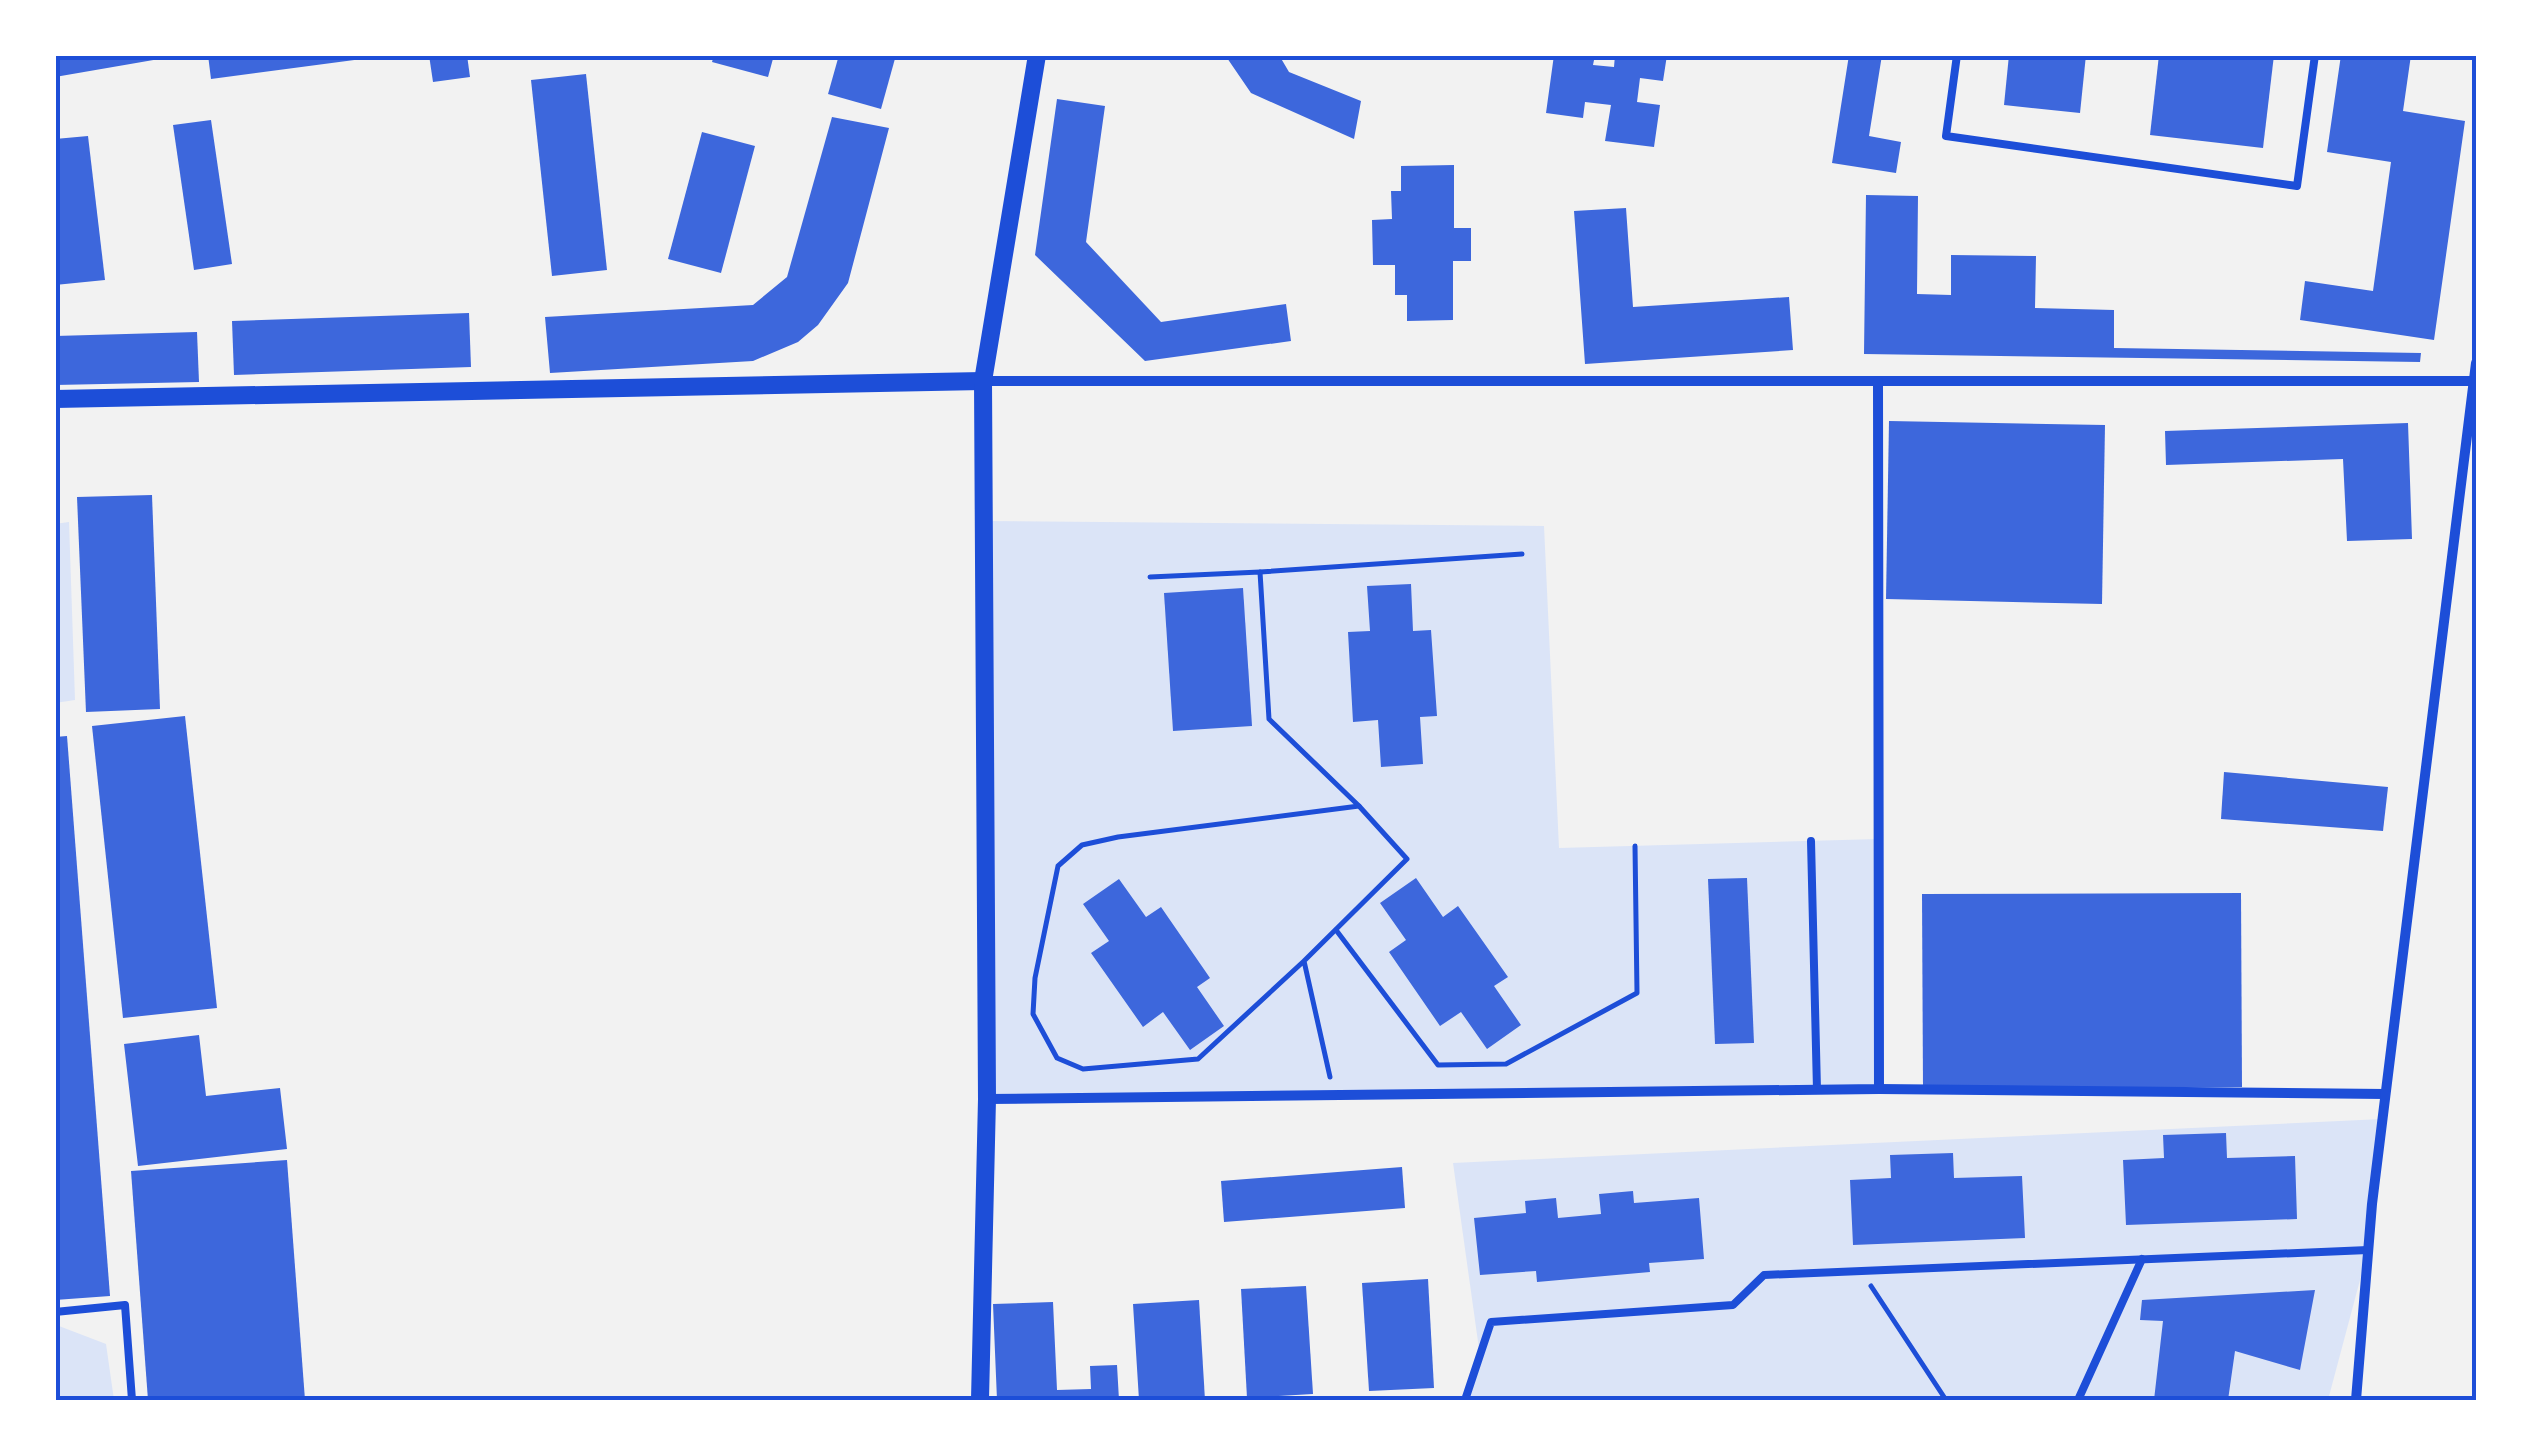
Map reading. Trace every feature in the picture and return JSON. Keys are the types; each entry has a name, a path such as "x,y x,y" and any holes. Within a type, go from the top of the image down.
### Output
{"street":[{"path":"980,1400 987,1099 982,381 1038,55"},
{"path":"2356,1400 2385,1094 2476,364"},
{"path":"55,399 982,381 2474,381"},
{"path":"1878,381 1879,1089"},
{"path":"987,1099 1879,1089 2385,1094"}],"lane":[{"path":"1957,55 1946,136 2297,186 2315,55"},
{"path":"1811,841 1817,1090"},
{"path":"1465,1400 1491,1322 1732,1305 1764,1275 2368,1250"},
{"path":"2078,1400 2142,1259"},
{"path":"55,1312 125,1305 132,1400"}],"path":[{"path":"1150,577 1522,554"},
{"path":"1260,572 1269,719 1359,806 1407,859 1198,1060 1083,1069 1057,1058 1033,1014 1035,978 1058,866 1082,845 1359,806"},
{"path":"1336,930 1438,1066 1506,1064 1638,994 1635,846"},
{"path":"1304,962 1334,1095"},
{"path":"1862,1271 1946,1400"}],"shaded area":[{"path":"983,521 1544,526 1559,848 1879,839 1879,1089 987,1099"},
{"path":"69,522 75,700 55,703 55,524"},
{"path":"2382,1119 2368,1250 2328,1400 1465,1400 1480,1356 1453,1163"},
{"path":"55,1327 106,1344 114,1400 55,1400"}],"building":[{"path":"55,55 165,55 165,58 55,77"},
{"path":"208,55 376,55 377,57 211,79"},
{"path":"429,55 467,55 470,77 433,82"},
{"path":"714,55 774,55 768,77 712,62"},
{"path":"839,55 896,55 881,109 828,94"},
{"path":"1225,55 1279,55 1289,72 1361,101 1354,139 1251,93"},
{"path":"1554,55 1595,55 1593,65 1614,67 1615,55 1667,55 1663,81 1640,78 1637,102 1660,105 1654,147 1605,141 1611,105 1585,102 1583,118 1546,113"},
{"path":"1849,55 1882,55 1869,136 1901,142 1896,173 1832,163"},
{"path":"2009,55 2086,55 2080,113 2004,105"},
{"path":"2159,55 2274,55 2263,148 2150,135"},
{"path":"2341,55 2411,55 2403,111 2465,121 2434,340 2300,320 2305,281 2373,291 2391,162 2327,152"},
{"path":"586,74 607,270 552,276 531,80"},
{"path":"1057,99 1105,106 1086,242 1161,322 1286,304 1291,341 1145,361 1035,255"},
{"path":"832,117 889,128 848,283 818,325 798,342 753,361 550,373 545,317 753,305 787,277"},
{"path":"211,120 232,264 194,270 173,125"},
{"path":"702,132 755,146 721,273 668,259"},
{"path":"88,136 105,280 55,285 55,139"},
{"path":"1454,165 1454,228 1471,228 1471,261 1453,261 1453,320 1407,321 1407,295 1395,295 1395,265 1373,265 1372,220 1392,219 1391,191 1401,191 1401,166"},
{"path":"1866,195 1918,196 1917,294 1951,295 1951,255 2036,256 2035,308 2114,310 2114,348 2421,353 2420,362 1864,354"},
{"path":"1626,208 1633,307 1789,297 1793,350 1585,364 1574,211"},
{"path":"469,313 471,367 234,375 232,321"},
{"path":"197,332 199,382 55,385 55,336"},
{"path":"1889,421 2105,425 2102,604 1886,599"},
{"path":"2408,423 2412,539 2347,541 2343,459 2166,465 2165,431"},
{"path":"152,495 160,709 86,712 77,497"},
{"path":"1411,584 1413,631 1431,630 1437,716 1420,717 1423,764 1381,767 1378,720 1353,722 1348,632 1370,631 1367,586"},
{"path":"1243,588 1252,726 1173,731 1164,593"},
{"path":"185,716 217,1008 123,1018 92,726"},
{"path":"67,736 110,1296 55,1300 55,737"},
{"path":"2224,772 2388,787 2383,831 2221,819"},
{"path":"1416,878 1443,917 1458,906 1508,977 1494,986 1521,1025 1487,1049 1461,1012 1440,1026 1389,952 1406,940 1380,903"},
{"path":"1747,878 1754,1043 1715,1044 1708,879"},
{"path":"1119,879 1146,917 1161,907 1210,978 1197,987 1224,1026 1190,1050 1163,1012 1143,1027 1091,953 1109,941 1083,904"},
{"path":"2241,893 2242,1087 1923,1088 1922,894"},
{"path":"199,1035 206,1096 280,1088 287,1149 138,1166 124,1044"},
{"path":"2226,1133 2227,1158 2295,1156 2297,1219 2126,1225 2123,1160 2164,1158 2163,1135"},
{"path":"1953,1153 1954,1178 2022,1176 2025,1238 1853,1245 1850,1180 1891,1178 1890,1155"},
{"path":"287,1160 305,1400 148,1400 131,1171"},
{"path":"1402,1167 1405,1208 1224,1222 1221,1181"},
{"path":"1633,1191 1634,1203 1699,1198 1704,1259 1649,1263 1650,1272 1537,1282 1536,1271 1480,1275 1474,1218 1526,1213 1525,1201 1556,1198 1558,1218 1601,1214 1599,1194"},
{"path":"1428,1279 1434,1388 1369,1391 1362,1283"},
{"path":"1306,1286 1313,1394 1247,1398 1241,1289"},
{"path":"2315,1290 2300,1370 2235,1351 2228,1400 2154,1400 2163,1321 2140,1320 2142,1300"},
{"path":"1199,1300 1205,1400 1139,1400 1133,1304"},
{"path":"1053,1302 1057,1390 1091,1389 1090,1366 1117,1365 1119,1400 997,1400 993,1304"}]}
